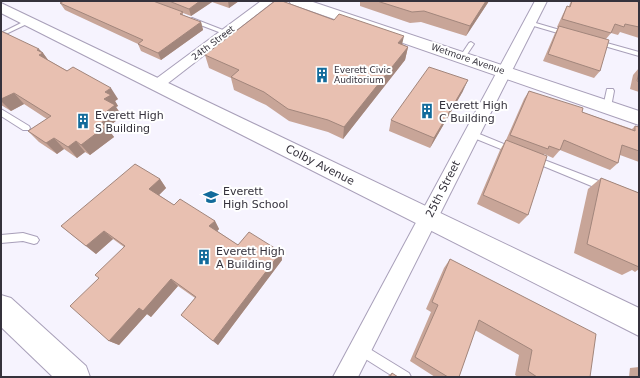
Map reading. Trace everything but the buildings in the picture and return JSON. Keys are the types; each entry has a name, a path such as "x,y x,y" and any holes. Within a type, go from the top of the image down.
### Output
{"main road":[{"name":"Wetmore Avenue","path":"296,1 466,51 504,72 639,118"},
{"name":"Colby Avenue","path":"1,7 639,322"},
{"path":"1,308 75,377"}],"street":[{"name":"24th Street","path":"158,84 268,1"},
{"name":"25th Street","path":"345,377 541,1"}],"lane":[{"path":"186,17 226,33"},
{"path":"6,32 29,21"},
{"path":"529,23 578,37"},
{"path":"585,39 621,51 639,54"},
{"path":"607,107 610,90"},
{"path":"1,112 26,128"},
{"path":"472,134 569,176 611,190"},
{"path":"1,239 23,237 34,240"},
{"path":"360,349 405,377"}],"place":[{"name":"Everett Civic Auditorium","path":"322,75"},
{"name":"Everett High C Building","path":"427,111"},
{"name":"Everett High S Building","path":"83,121"},
{"name":"Everett High School","path":"211,197"},
{"name":"Everett High A Building","path":"204,257"}]}
